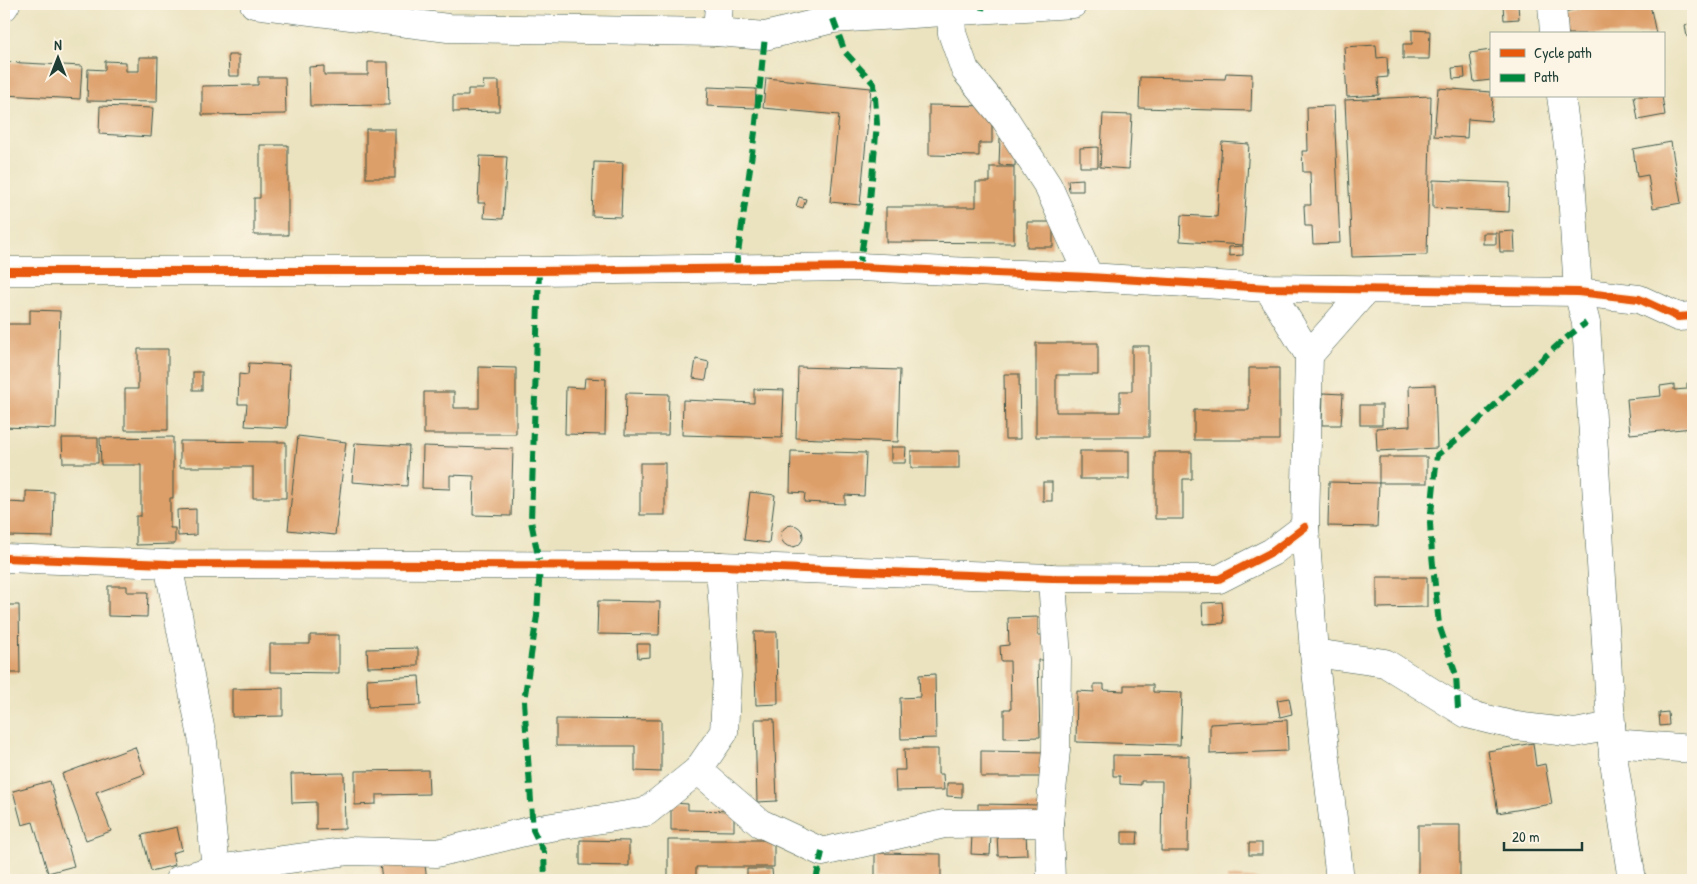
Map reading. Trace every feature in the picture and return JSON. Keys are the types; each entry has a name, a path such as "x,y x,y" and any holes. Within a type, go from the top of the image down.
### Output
{"street":[{"path":"254,4 448,28 717,32 765,36 833,19 1073,4"},
{"path":"717,32 719,4"},
{"path":"1552,4 1554,32"},
{"path":"951,11 952,33 965,70 1005,119 1048,186 1090,277"},
{"path":"1562,98 1570,160 1578,292 1586,323 1612,734 1632,880"},
{"path":"4,271 539,271 859,267 1090,277 1268,288 1578,292 1638,299 1678,317 1693,316"},
{"path":"1268,288 1309,355 1305,527 1314,653 1340,880"},
{"path":"1309,355 1366,290"},
{"path":"4,558 168,564 720,566 1052,578 1220,579 1272,552 1305,527"},
{"path":"168,564 203,742 216,869"},
{"path":"178,880 216,869 349,851 437,853 533,830 646,812 698,770 724,732 728,676 720,566"},
{"path":"1051,880 1049,823 1056,750 1057,660 1052,578"},
{"path":"1314,653 1385,663 1466,714 1516,726 1575,733 1612,734 1693,749"},
{"path":"698,770 760,823 822,852 944,824 1049,823"}],"building":[{"path":"1503,4 1518,4 1519,19 1504,20"},
{"path":"1580,4 1650,4 1656,32 1568,32 1564,12 1581,8"},
{"path":"1693,23 1693,36 1687,37 1685,25"},
{"path":"1412,30 1430,31 1429,59 1403,59 1403,44 1412,44"},
{"path":"1376,45 1377,58 1387,57 1388,77 1378,78 1379,95 1347,97 1344,47"},
{"path":"1490,50 1490,80 1474,82 1470,53"},
{"path":"228,55 239,55 239,76 229,76"},
{"path":"139,57 158,57 157,102 87,101 88,69 105,70 105,61 126,62 126,71 139,71"},
{"path":"4,62 82,66 80,99 4,95"},
{"path":"368,62 388,62 389,105 310,106 309,67 324,66 324,75 368,75"},
{"path":"1464,67 1465,78 1453,79 1452,68"},
{"path":"1226,73 1252,74 1251,111 1139,108 1140,77 1225,79"},
{"path":"258,77 285,77 286,114 202,115 202,86 258,85"},
{"path":"766,78 871,88 860,205 830,202 839,115 763,108"},
{"path":"483,81 499,81 499,111 453,112 453,96 468,96 468,89 484,89"},
{"path":"708,87 756,89 755,108 707,106"},
{"path":"1438,88 1490,92 1490,98 1493,98 1491,121 1468,119 1467,138 1434,136"},
{"path":"1431,96 1427,255 1352,257 1345,100"},
{"path":"1634,98 1662,98 1665,115 1638,120"},
{"path":"929,105 992,106 992,143 979,143 979,156 929,155"},
{"path":"100,106 153,108 151,137 99,134"},
{"path":"1334,106 1340,243 1313,244 1312,226 1305,226 1304,205 1311,205 1310,172 1303,172 1302,151 1308,151 1307,107"},
{"path":"1103,114 1132,115 1129,169 1100,167"},
{"path":"366,129 395,129 395,178 366,178"},
{"path":"1000,138 1016,138 1015,166 999,165"},
{"path":"1222,142 1249,144 1243,245 1180,241 1181,215 1217,217"},
{"path":"1671,142 1681,203 1653,208 1648,175 1637,177 1633,149"},
{"path":"260,145 288,145 288,235 254,235 254,198 260,198"},
{"path":"1098,147 1098,167 1080,167 1080,148"},
{"path":"480,156 507,157 503,219 484,218 485,203 478,203"},
{"path":"594,162 623,163 621,217 592,216"},
{"path":"990,167 1014,167 1014,243 886,242 886,207 976,207 976,182 990,182"},
{"path":"1083,179 1083,191 1069,191 1068,180"},
{"path":"1433,180 1510,183 1509,212 1433,208"},
{"path":"799,197 806,199 803,208 796,206"},
{"path":"1027,222 1053,222 1053,247 1027,247"},
{"path":"1514,231 1515,252 1500,252 1499,232"},
{"path":"1483,233 1496,233 1496,244 1483,244"},
{"path":"1243,246 1243,255 1229,256 1229,247"},
{"path":"30,310 60,311 56,429 4,427 4,324 30,324"},
{"path":"1036,343 1098,343 1098,375 1056,375 1056,412 1120,412 1120,391 1132,391 1132,346 1149,346 1149,437 1036,437"},
{"path":"138,349 168,349 168,430 125,430 125,389 138,389"},
{"path":"696,359 709,362 706,380 693,378"},
{"path":"249,363 290,365 287,428 245,426 247,404 238,404 239,374 248,375"},
{"path":"479,367 516,368 516,434 424,434 424,392 454,392 454,408 479,408"},
{"path":"798,367 900,370 898,442 796,438"},
{"path":"1249,368 1279,368 1279,440 1194,440 1194,410 1249,410"},
{"path":"193,372 202,372 202,390 193,390"},
{"path":"1004,374 1019,374 1020,439 1005,439"},
{"path":"585,378 606,379 605,435 565,434 566,387 584,388"},
{"path":"1693,382 1693,428 1630,434 1627,399 1661,396 1660,386 1674,384 1674,390 1687,389 1687,383"},
{"path":"1435,385 1437,448 1377,451 1376,428 1410,426 1409,386"},
{"path":"754,389 784,390 782,438 682,435 683,400 754,403"},
{"path":"626,393 669,394 668,435 625,435"},
{"path":"1323,393 1343,394 1341,425 1322,425"},
{"path":"1360,405 1382,405 1382,425 1360,425"},
{"path":"298,436 346,442 335,535 288,530"},
{"path":"173,437 173,498 170,498 170,528 175,528 175,544 136,545 136,516 141,516 141,465 101,465 100,438"},
{"path":"62,438 98,438 98,463 63,463"},
{"path":"180,441 286,442 286,498 253,498 253,467 180,467"},
{"path":"355,443 409,446 407,486 352,482"},
{"path":"423,446 513,449 511,516 473,515 474,476 450,475 450,489 422,488"},
{"path":"891,447 906,447 905,463 891,463"},
{"path":"791,451 866,453 864,496 845,495 845,504 804,502 805,493 790,492"},
{"path":"911,451 959,451 959,468 911,468"},
{"path":"1080,451 1129,451 1129,479 1080,479"},
{"path":"1155,452 1192,452 1192,479 1183,479 1183,519 1155,519"},
{"path":"1379,457 1427,457 1427,483 1379,483"},
{"path":"640,463 665,463 665,515 640,515"},
{"path":"1043,482 1052,482 1052,501 1043,501"},
{"path":"1329,482 1379,483 1377,527 1328,526"},
{"path":"26,491 54,492 53,537 7,536 8,502 26,503"},
{"path":"750,492 775,495 769,543 744,540"},
{"path":"196,509 196,535 178,536 177,510"},
{"path":"792,525 800,528 803,536 800,544 792,547 784,544 781,536 784,528"},
{"path":"1377,577 1427,577 1427,607 1377,608"},
{"path":"108,586 127,586 127,592 148,592 147,617 108,616"},
{"path":"598,601 660,602 659,635 597,634"},
{"path":"1222,602 1224,623 1203,624 1202,603"},
{"path":"4,605 19,605 20,673 4,673"},
{"path":"1038,617 1038,635 1043,635 1044,660 1038,660 1040,737 1004,738 1004,709 1011,709 1010,661 1001,661 1000,646 1009,645 1008,618"},
{"path":"754,632 777,632 778,704 756,705"},
{"path":"310,635 339,635 339,673 270,672 270,644 310,644"},
{"path":"637,644 650,644 650,657 638,658"},
{"path":"418,648 418,666 368,667 367,649"},
{"path":"935,674 936,738 901,739 900,698 920,697 919,675"},
{"path":"419,676 421,705 368,707 367,679"},
{"path":"1094,684 1104,684 1104,690 1124,691 1124,685 1153,685 1153,692 1182,693 1180,745 1076,742 1077,691 1094,692"},
{"path":"283,688 283,716 232,717 232,689"},
{"path":"1289,698 1292,714 1280,717 1277,700"},
{"path":"1668,712 1669,725 1660,726 1659,713"},
{"path":"556,719 661,720 661,772 635,771 635,746 556,746"},
{"path":"755,719 774,719 777,801 757,802"},
{"path":"1287,720 1288,751 1210,754 1210,724"},
{"path":"1533,743 1536,766 1545,764 1552,804 1498,813 1488,751"},
{"path":"135,747 145,774 96,792 111,831 86,840 62,774"},
{"path":"904,749 938,749 938,774 943,774 944,790 896,791 895,770 905,770"},
{"path":"981,751 1048,752 1047,777 981,777"},
{"path":"1113,755 1189,756 1188,851 1161,851 1162,781 1141,781 1141,785 1120,784 1120,776 1113,776"},
{"path":"428,770 429,794 376,795 376,804 355,805 355,771"},
{"path":"344,773 345,829 316,830 316,802 292,803 291,774"},
{"path":"50,781 74,866 48,873 33,822 22,825 13,791"},
{"path":"947,783 962,783 962,797 947,796"},
{"path":"671,803 688,804 688,810 734,811 734,831 671,830"},
{"path":"978,804 1042,805 1041,818 978,818"},
{"path":"1418,825 1460,825 1460,880 1383,880 1383,878 1418,878"},
{"path":"177,827 182,850 172,853 175,865 151,871 142,835"},
{"path":"1026,832 1027,855 998,856 997,833"},
{"path":"1122,832 1138,832 1137,844 1122,844"},
{"path":"972,835 991,835 990,855 971,854"},
{"path":"580,840 629,841 629,866 580,865"},
{"path":"668,840 774,840 774,867 696,867 696,879 668,879"},
{"path":"1249,843 1262,843 1262,855 1249,855"},
{"path":"875,853 941,854 941,880 875,879"},
{"path":"424,858 427,880 382,880 380,863"},
{"path":"747,869 772,869 773,880 747,880"},
{"path":"1227,876 1260,879 1260,880 1227,880"}],"marked path":[{"path":"982,10 983,4"},
{"path":"833,19 845,52 874,84 877,124 870,200 859,267"},
{"path":"736,268 755,132 765,36"},
{"path":"539,271 531,521 540,566 537,616 524,701 533,830 544,852 545,880"},
{"path":"1458,709 1456,675 1439,625 1432,555 1430,523 1437,455 1476,423 1566,338 1586,323"},
{"path":"816,880 822,852"}],"cycle path":[{"path":"4,271 539,271 859,267 1089,277 1268,288 1578,292 1639,299 1678,317 1693,316"},
{"path":"4,558 168,564 720,566 1052,578 1219,579 1272,552 1305,527"}]}
